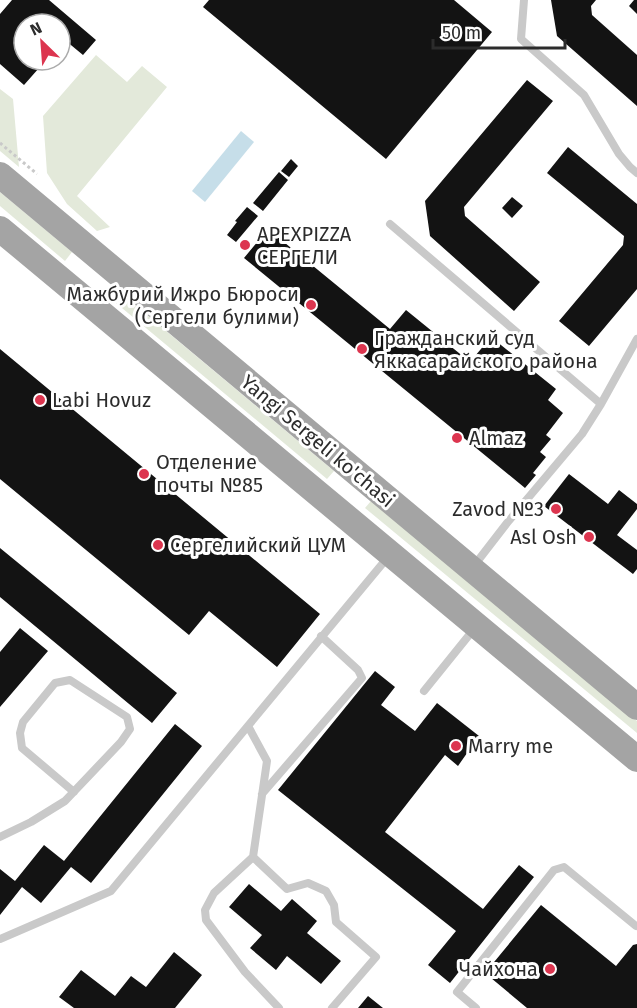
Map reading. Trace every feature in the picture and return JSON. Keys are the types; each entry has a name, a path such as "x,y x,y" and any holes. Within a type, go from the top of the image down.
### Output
{"main road":[{"name":"Yangi Sergeli ko'chasi","path":"0,175 637,707"},
{"name":"Yangi Sergeli ko'chasi","path":"0,229 637,759"},
{"path":"70,286 96,255"},
{"path":"348,519 374,488"}],"lane":[{"path":"524,0 521,39 584,94 620,154 637,173"},
{"path":"390,224 601,404"},
{"path":"471,569 582,434 637,339"},
{"path":"0,939 111,891 390,554"},
{"path":"424,691 477,626"},
{"path":"262,794 363,678 358,670 321,636"},
{"path":"0,837 31,822 65,801 74,792 121,742 130,729 127,717 70,680 55,683 23,722 20,733 22,748 74,792"},
{"path":"248,726 267,760 253,857 214,893 205,910 206,920 245,972 279,1008"},
{"path":"253,857 287,889 308,883 326,891 334,905 336,922 376,957 332,1008"},
{"path":"476,1008 457,992 554,870 564,867 636,926"}],"path":[{"path":"0,143 37,174"}],"green space":[{"path":"96,55 127,82 142,66 167,87 77,196 110,227 97,231 67,204 47,173 43,116"},
{"path":"0,89 13,99 19,167 0,151"},
{"path":"0,192 72,252 65,261 0,206"},
{"path":"111,285 334,471 327,479 104,293"},
{"path":"371,501 637,721 637,733 365,508"}],"water":[{"path":"241,131 254,142 205,202 192,191"}],"building":[{"path":"12,0 49,0 63,12 12,12 12,72 35,72 24,85 0,64 0,14"},
{"path":"209,0 454,0 492,32 386,159 203,7"},
{"path":"551,0 596,0 591,6 592,15 637,55 637,106 557,36"},
{"path":"637,0 637,14 629,6"},
{"path":"72,20 96,40 83,55 72,46"},
{"path":"527,80 553,101 464,207 465,216 540,282 514,311 430,236 425,201"},
{"path":"568,147 637,204 637,289 589,346 559,321 623,245 624,236 547,173"},
{"path":"291,159 298,166 289,177 281,171"},
{"path":"279,172 288,180 263,211 253,203"},
{"path":"512,197 523,206 512,218 502,208"},
{"path":"247,207 258,216 236,242 227,235"},
{"path":"268,229 390,329 406,310 470,362 491,337 556,389 548,400 563,413 546,435 551,439 540,452 546,457 533,473 536,475 525,488 244,258"},
{"name":"Сергелийский ЦУМ","path":"0,349 320,614 277,667 209,611 189,635 0,479"},
{"path":"569,474 608,504 619,490 637,504 637,509 617,535 637,550 637,569 633,574 544,506"},
{"path":"0,548 177,693 152,723 0,597"},
{"path":"20,628 48,651 0,707 0,652"},
{"path":"375,671 395,687 381,705 415,731 437,703 479,736 458,766 445,755 385,832 483,909 519,865 534,877 450,983 428,965 456,931 278,790"},
{"path":"175,724 202,746 91,883 71,867 41,903 22,887 0,915 0,869 15,881 44,845 64,861"},
{"path":"249,884 281,911 292,899 317,921 307,933 341,961 321,984 287,956 276,970 250,948 262,935 229,907"},
{"path":"541,905 616,966 633,945 637,944 637,1008 527,1008 485,973"},
{"path":"174,952 202,975 175,1008 74,1008 59,997 81,970 115,996 131,976 146,987"},
{"path":"368,996 383,1008 358,1008"}],"place":[{"name":"APEXPIZZA СЕРГЕЛИ","path":"245,245"},
{"name":"Мажбурий Ижро Бюроси (Сергели булими)","path":"311,305"},
{"name":"Гражданский суд Яккасарайского района","path":"362,349"},
{"name":"Labi Hovuz","path":"40,400"},
{"name":"Almaz","path":"457,438"},
{"name":"Отделение почты №85","path":"144,474"},
{"name":"Zavod №3","path":"556,509"},
{"name":"Asl Osh","path":"589,537"},
{"name":"Сергелийский ЦУМ","path":"158,545"},
{"name":"Marry me","path":"456,746"},
{"name":"Чайхона","path":"550,969"}]}
